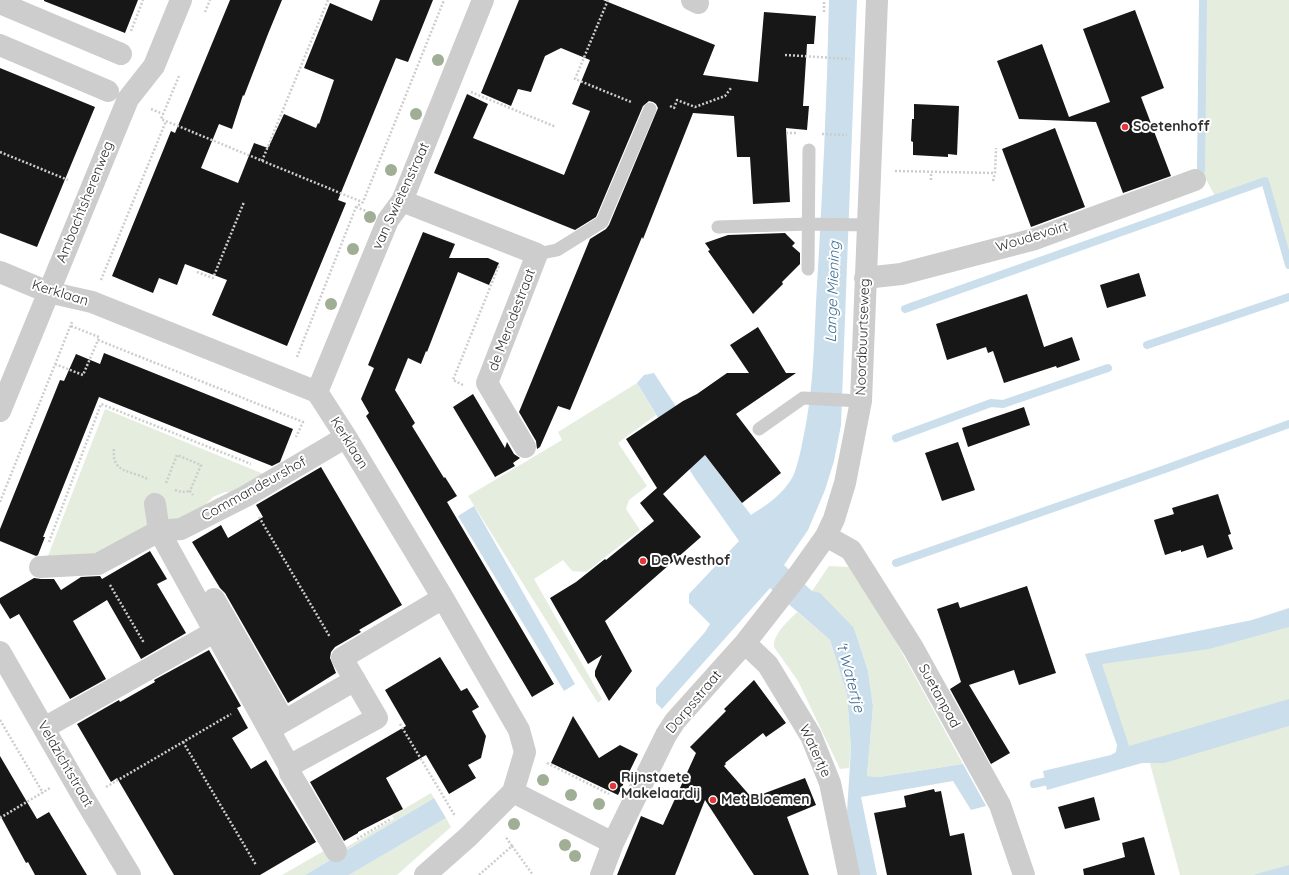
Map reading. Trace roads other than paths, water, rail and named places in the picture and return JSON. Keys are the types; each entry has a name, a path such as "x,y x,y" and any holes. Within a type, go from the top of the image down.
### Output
{"street":[{"name":"Ambachtsherenweg","path":"0,411 128,99 154,66 181,0"},
{"name":"van Swietenstraat","path":"317,392 388,220 402,201 483,0"},
{"name":"Noordbuurtseweg","path":"745,643 778,602 826,536 846,483 855,401 865,278 862,225 870,171 877,0"},
{"path":"0,3 121,54"},
{"path":"0,45 108,91"},
{"name":"Woudevoirt","path":"865,278 901,274 1035,239 1195,180"},
{"name":"de Merodestraat","path":"402,201 537,254 487,383 525,447"},
{"name":"Kerklaan","path":"0,272 48,292 87,300 317,392 346,437 443,598 519,730 525,752 513,792"},
{"name":"Commandeurshof","path":"40,567 98,564 159,531 182,529 246,496 346,437"},
{"path":"155,504 159,531 186,566 225,640 254,701 276,725"},
{"path":"182,529 180,542 186,566"},
{"name":"Suetanpad","path":"826,536 851,550 913,648 1000,805 1024,875"},
{"path":"289,766 377,718 342,658 443,598"},
{"path":"44,728 156,664 225,640"},
{"path":"225,640 276,725 290,773 336,851"},
{"name":"Dorpsstraat","path":"600,875 613,843 666,735 675,721 745,643"},
{"name":"Watertje","path":"745,643 768,665 811,736 830,783 849,875"},
{"name":"Veldzichtstraat","path":"0,652 130,875"},
{"path":"276,725 355,680"},
{"path":"425,875 468,837 513,792 613,843"}],"lane":[{"name":"de Merodestraat","path":"537,254 557,250 602,222 650,109"},
{"path":"808,269 812,224 809,150"},
{"path":"718,227 812,224 862,225"},
{"path":"759,429 803,398 855,401"}],"water":[{"path":"829,0 857,0 841,425 834,461 825,490 808,530 784,565 812,591 820,593 854,628 868,671 873,706 867,776 879,777 963,764 986,806 971,810 953,781 861,797 877,875 859,875 847,812 851,748 847,694 830,640 770,588 662,709 656,703 656,688 705,632 710,624 689,603 689,594 739,541 694,477 637,383 644,375 654,373 675,405 697,445 751,515 776,498 791,481 802,443 809,405 812,371 824,152"},
{"path":"474,506 575,684 564,691 458,516"},
{"path":"1289,608 1289,627 1209,649 1102,664 1129,746 1289,699 1289,726 1164,763 1142,763 1047,790 1043,771 1111,755 1116,752 1117,745 1085,654 1252,620"},
{"path":"434,798 446,818 349,875 305,875"},
{"path":"1289,865 1289,875 1253,875"}],"waterway":[{"path":"1201,170 1203,0"},
{"path":"905,309 1265,181 1289,265"},
{"path":"1147,345 1289,297"},
{"path":"896,438 991,403 1003,404 1108,368"},
{"path":"896,563 1289,424"},
{"path":"1034,784 1056,779"}],"place":[{"name":"Soetenhoff","path":"1125,127"},
{"name":"De Westhof","path":"643,561"},
{"name":"Rijnstaete Makelaardij","path":"613,786"},
{"name":"Met Bloemen","path":"713,800"}],"water label":[{"name":"Lange Miening","path":"833,292"},
{"name":"'t Watertje","path":"850,677"}]}
